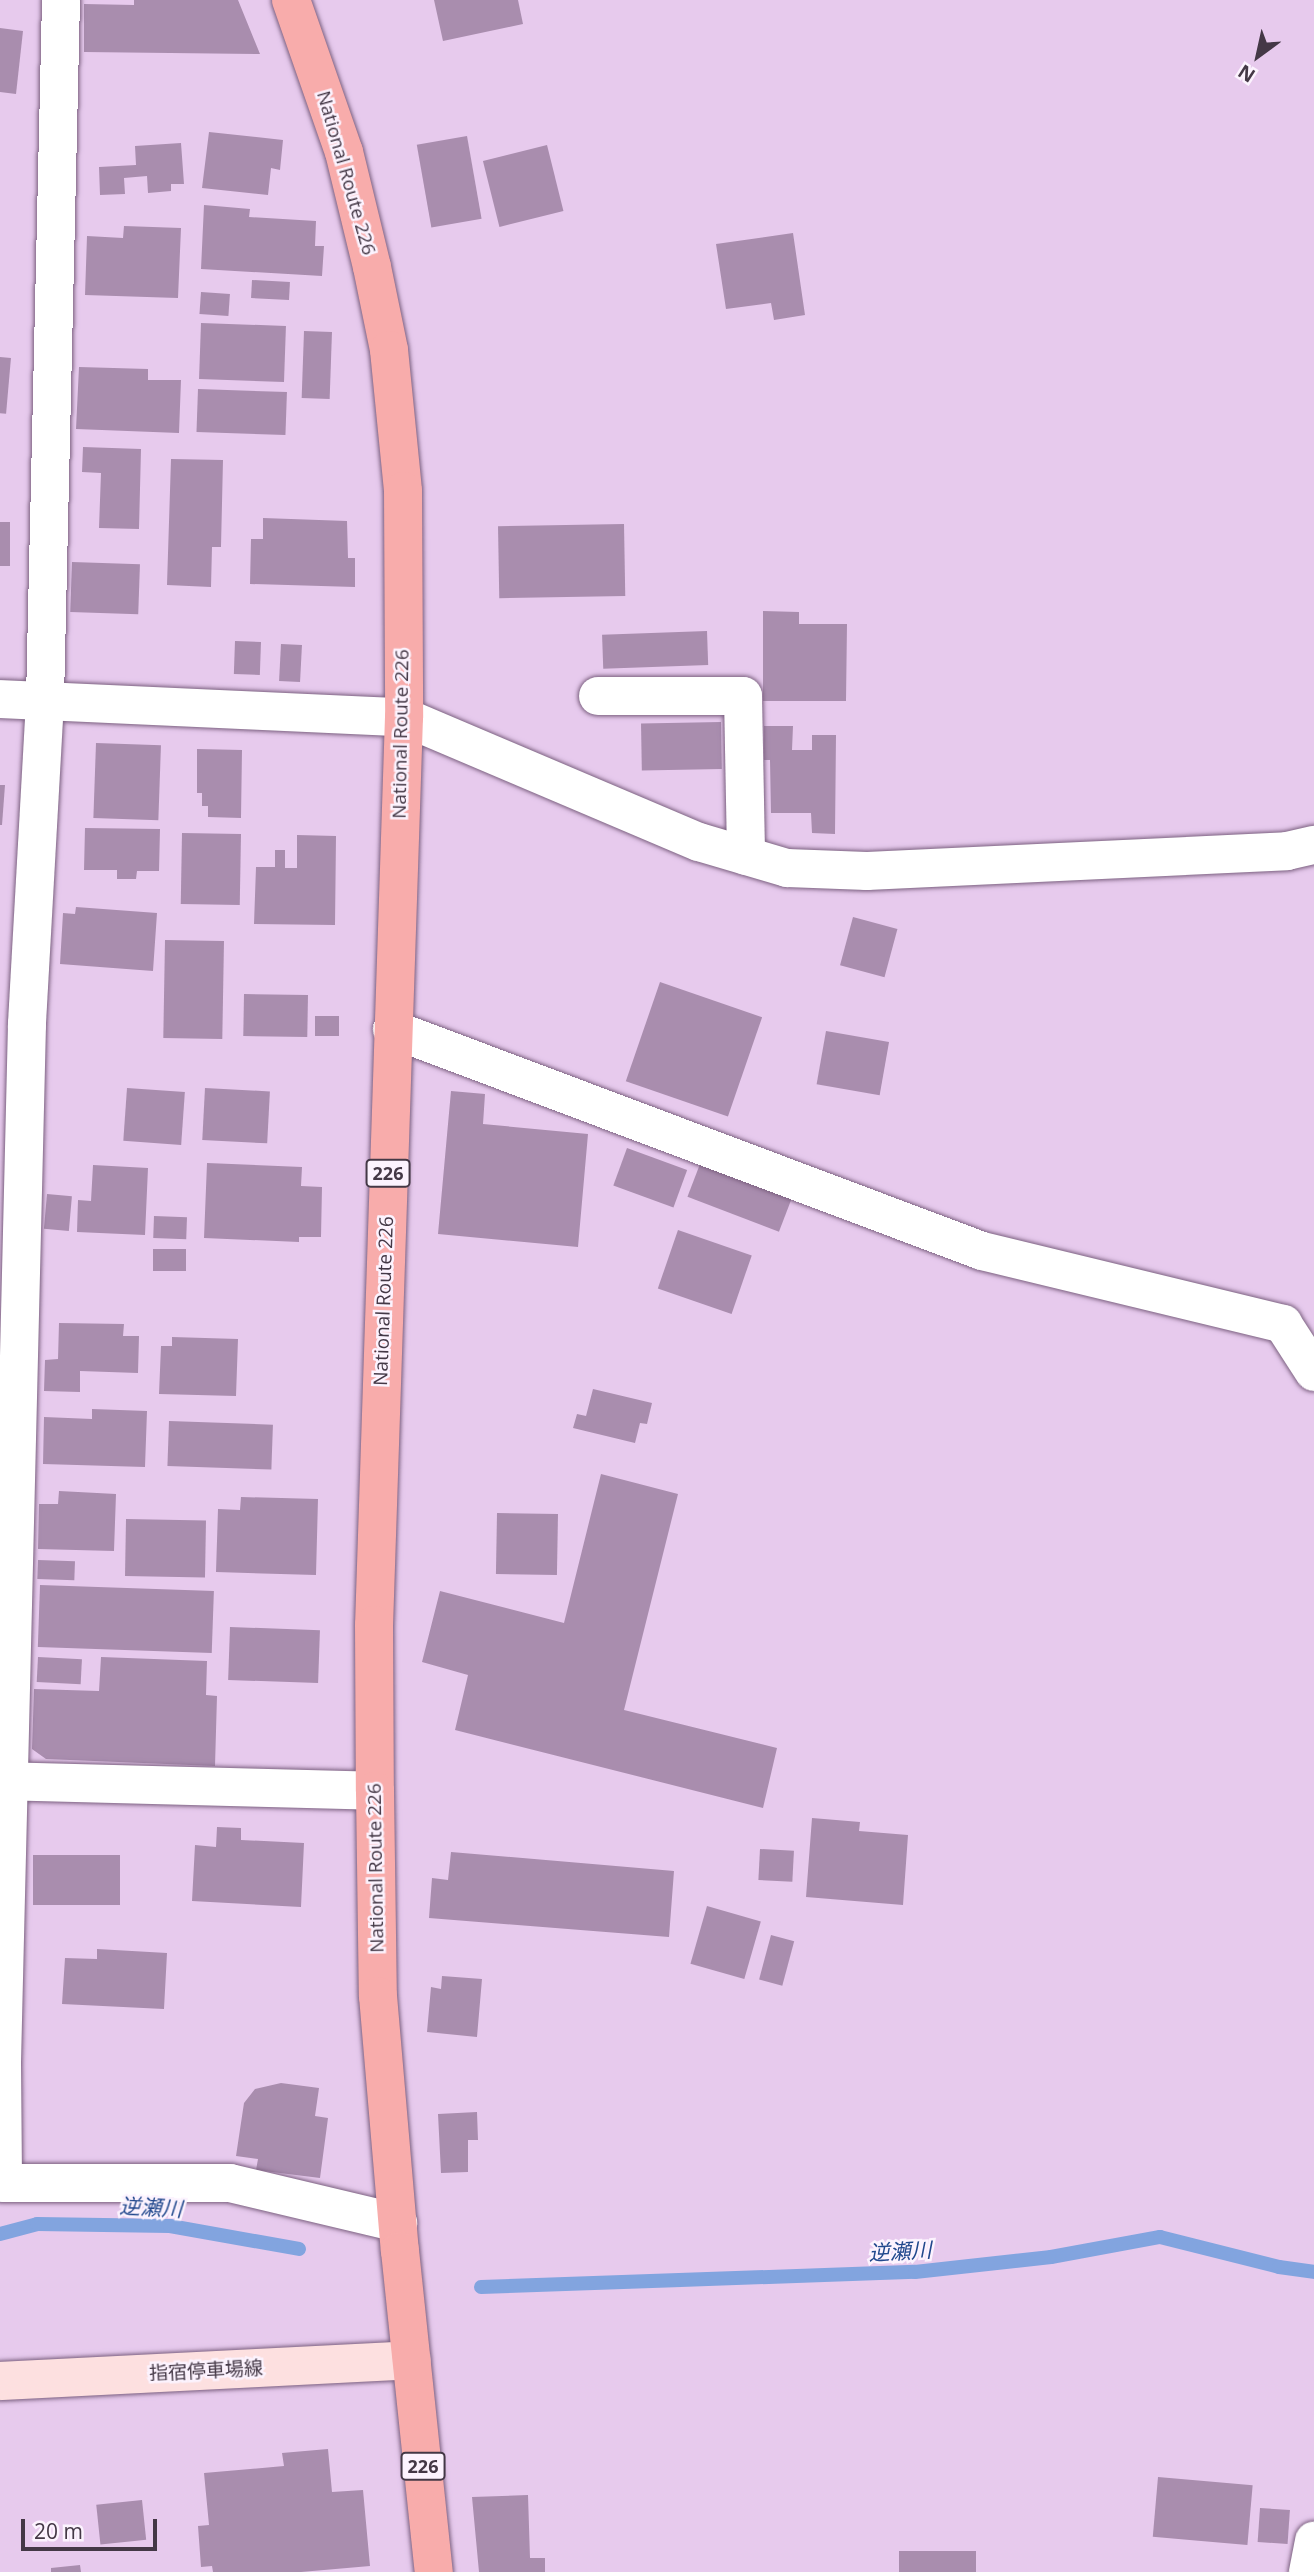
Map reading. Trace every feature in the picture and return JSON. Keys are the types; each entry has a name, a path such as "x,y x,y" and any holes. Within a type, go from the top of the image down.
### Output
{"highway":[{"name":"National Route 226","path":"291,0 344,152 389,350 403,491 404,717 374,1625 378,1996 411,2360 434,2572"}],"main road":[{"name":"指宿停車場線","path":"0,2381 411,2360"}],"street":[{"path":"61,0 45,701 13,1023 1,2064 3,2183 230,2183 398,2224"},
{"path":"598,696 743,696 746,856"},
{"path":"0,699 404,717 699,842 787,868 867,871 1287,850 1314,845"},
{"path":"392,1029 982,1251 1213,1310 1283,1324 1314,1372"},
{"path":"5,1781 375,1791"},
{"path":"1308,2572 1314,2540"}],"building":[{"path":"134,0 238,0 260,54 84,52 84,4 134,5"},
{"path":"434,0 518,0 523,24 443,41"},
{"path":"0,28 23,31 16,94 0,92"},
{"path":"209,132 283,140 280,170 271,168 268,195 202,188"},
{"path":"467,136 482,219 431,228 417,145"},
{"path":"181,143 184,184 171,184 171,191 148,193 147,176 124,178 125,194 100,195 99,167 136,165 135,146"},
{"path":"547,145 563,211 499,227 483,161"},
{"path":"204,205 250,209 249,217 316,221 315,246 324,246 322,276 201,269"},
{"path":"124,226 181,228 178,298 85,295 87,236 123,238"},
{"path":"793,233 805,315 774,320 771,303 726,309 716,244"},
{"path":"252,280 290,282 289,300 251,298"},
{"path":"201,292 230,294 228,316 199,314"},
{"path":"201,323 286,326 284,382 199,379"},
{"path":"304,331 332,332 330,399 302,398"},
{"path":"0,357 11,358 6,414 0,413"},
{"path":"79,367 148,369 148,380 181,380 179,433 76,429"},
{"path":"198,389 287,392 285,435 196,432"},
{"path":"83,447 141,449 139,529 99,528 101,473 82,472"},
{"path":"171,459 223,460 221,547 212,547 211,587 167,585"},
{"path":"263,518 347,521 348,558 355,558 355,587 250,584 251,539 263,539"},
{"path":"0,522 10,522 10,566 0,566"},
{"path":"624,524 625,596 499,598 498,526"},
{"path":"72,562 140,564 138,614 70,612"},
{"path":"763,611 799,612 799,624 847,624 846,701 763,701"},
{"path":"707,631 708,665 603,669 602,635"},
{"path":"235,641 261,642 260,675 234,674"},
{"path":"281,644 302,645 300,682 279,681"},
{"path":"721,722 722,769 642,770 641,723"},
{"path":"764,726 793,726 792,750 812,750 812,735 836,735 835,834 812,833 811,813 771,813 770,760 764,760"},
{"path":"96,743 161,745 158,820 93,818"},
{"path":"197,749 242,750 241,818 208,817 208,806 202,806 202,793 197,793"},
{"path":"0,785 5,785 2,825 0,825"},
{"path":"85,828 160,829 159,871 137,871 136,879 117,879 117,870 84,870"},
{"path":"182,833 241,834 240,905 181,904"},
{"path":"297,835 336,836 335,925 254,924 256,867 275,867 275,850 285,850 285,868 297,868"},
{"path":"76,907 157,913 153,971 60,964 63,913 75,914"},
{"path":"853,917 897,929 884,977 840,965"},
{"path":"165,940 224,941 222,1039 163,1038"},
{"path":"660,982 762,1017 728,1116 626,1081"},
{"path":"244,994 308,995 307,1037 243,1036"},
{"path":"315,1016 339,1016 339,1036 315,1036"},
{"path":"826,1031 889,1042 880,1095 817,1084"},
{"path":"127,1088 185,1092 181,1145 123,1141"},
{"path":"205,1088 270,1091 267,1143 202,1140"},
{"path":"451,1091 485,1094 483,1124 588,1134 578,1247 438,1234"},
{"path":"627,1148 687,1170 673,1207 613,1186"},
{"path":"207,1163 302,1167 301,1186 322,1187 321,1237 299,1237 299,1242 204,1238"},
{"path":"700,1164 791,1199 779,1232 687,1197"},
{"path":"93,1165 148,1168 145,1235 77,1232 78,1200 91,1201"},
{"path":"47,1194 72,1196 69,1231 44,1229"},
{"path":"154,1216 187,1217 186,1239 153,1238"},
{"path":"678,1230 752,1255 732,1314 658,1289"},
{"path":"153,1249 186,1249 186,1271 153,1271"},
{"path":"59,1323 124,1324 123,1336 139,1336 138,1373 80,1371 80,1392 44,1391 45,1360 58,1359"},
{"path":"172,1337 238,1339 236,1396 159,1394 161,1346 172,1346"},
{"path":"593,1389 652,1403 647,1424 640,1423 635,1443 573,1428 577,1414 586,1416"},
{"path":"92,1409 147,1411 145,1467 43,1464 44,1417 92,1419"},
{"path":"169,1421 273,1425 271,1470 167,1466"},
{"path":"601,1474 678,1494 624,1710 777,1748 763,1808 455,1730 468,1675 422,1662 440,1591 564,1623"},
{"path":"59,1491 116,1494 114,1551 38,1549 39,1504 58,1504"},
{"path":"241,1497 318,1499 316,1575 216,1572 218,1509 240,1510"},
{"path":"497,1513 558,1514 557,1575 496,1574"},
{"path":"126,1519 206,1520 205,1577 125,1576"},
{"path":"38,1560 75,1561 74,1580 37,1579"},
{"path":"40,1585 214,1591 212,1653 38,1647"},
{"path":"230,1627 320,1630 318,1683 228,1680"},
{"path":"38,1657 82,1659 81,1684 37,1682"},
{"path":"101,1657 207,1661 206,1695 217,1696 215,1766 46,1759 32,1749 34,1689 99,1691"},
{"path":"812,1818 860,1822 859,1831 908,1835 903,1905 806,1897"},
{"path":"217,1827 241,1828 241,1840 304,1843 301,1907 192,1901 195,1845 216,1847"},
{"path":"760,1849 794,1851 792,1882 758,1880"},
{"path":"451,1852 674,1871 669,1937 429,1918 432,1878 448,1880"},
{"path":"33,1855 120,1855 120,1905 33,1905"},
{"path":"707,1906 761,1921 744,1979 690,1964"},
{"path":"771,1935 794,1941 782,1986 759,1979"},
{"path":"97,1949 167,1953 164,2009 62,2004 65,1958 97,1959"},
{"path":"442,1976 482,1979 477,2037 427,2032 431,1987 441,1989"},
{"path":"281,2083 319,2088 315,2116 328,2118 320,2178 256,2170 258,2159 236,2156 244,2103 255,2089"},
{"path":"477,2112 478,2140 468,2140 468,2172 441,2173 438,2114"},
{"path":"328,2449 332,2492 363,2490 370,2566 301,2572 213,2572 212,2566 201,2567 198,2526 209,2525 204,2473 284,2466 282,2453"},
{"path":"1158,2477 1253,2485 1247,2545 1153,2537"},
{"path":"528,2495 530,2558 545,2558 545,2572 479,2572 472,2497"},
{"path":"142,2500 146,2540 100,2545 96,2505"},
{"path":"1260,2508 1290,2510 1288,2544 1258,2542"},
{"path":"899,2551 976,2551 976,2572 899,2572"},
{"path":"80,2565 81,2572 51,2572 51,2568"}],"waterway":[{"name":"逆瀬川","path":"0,2234 37,2224 170,2226 299,2249"},
{"name":"逆瀬川","path":"481,2287 915,2272 1051,2257 1160,2237 1279,2267 1314,2272"}]}
